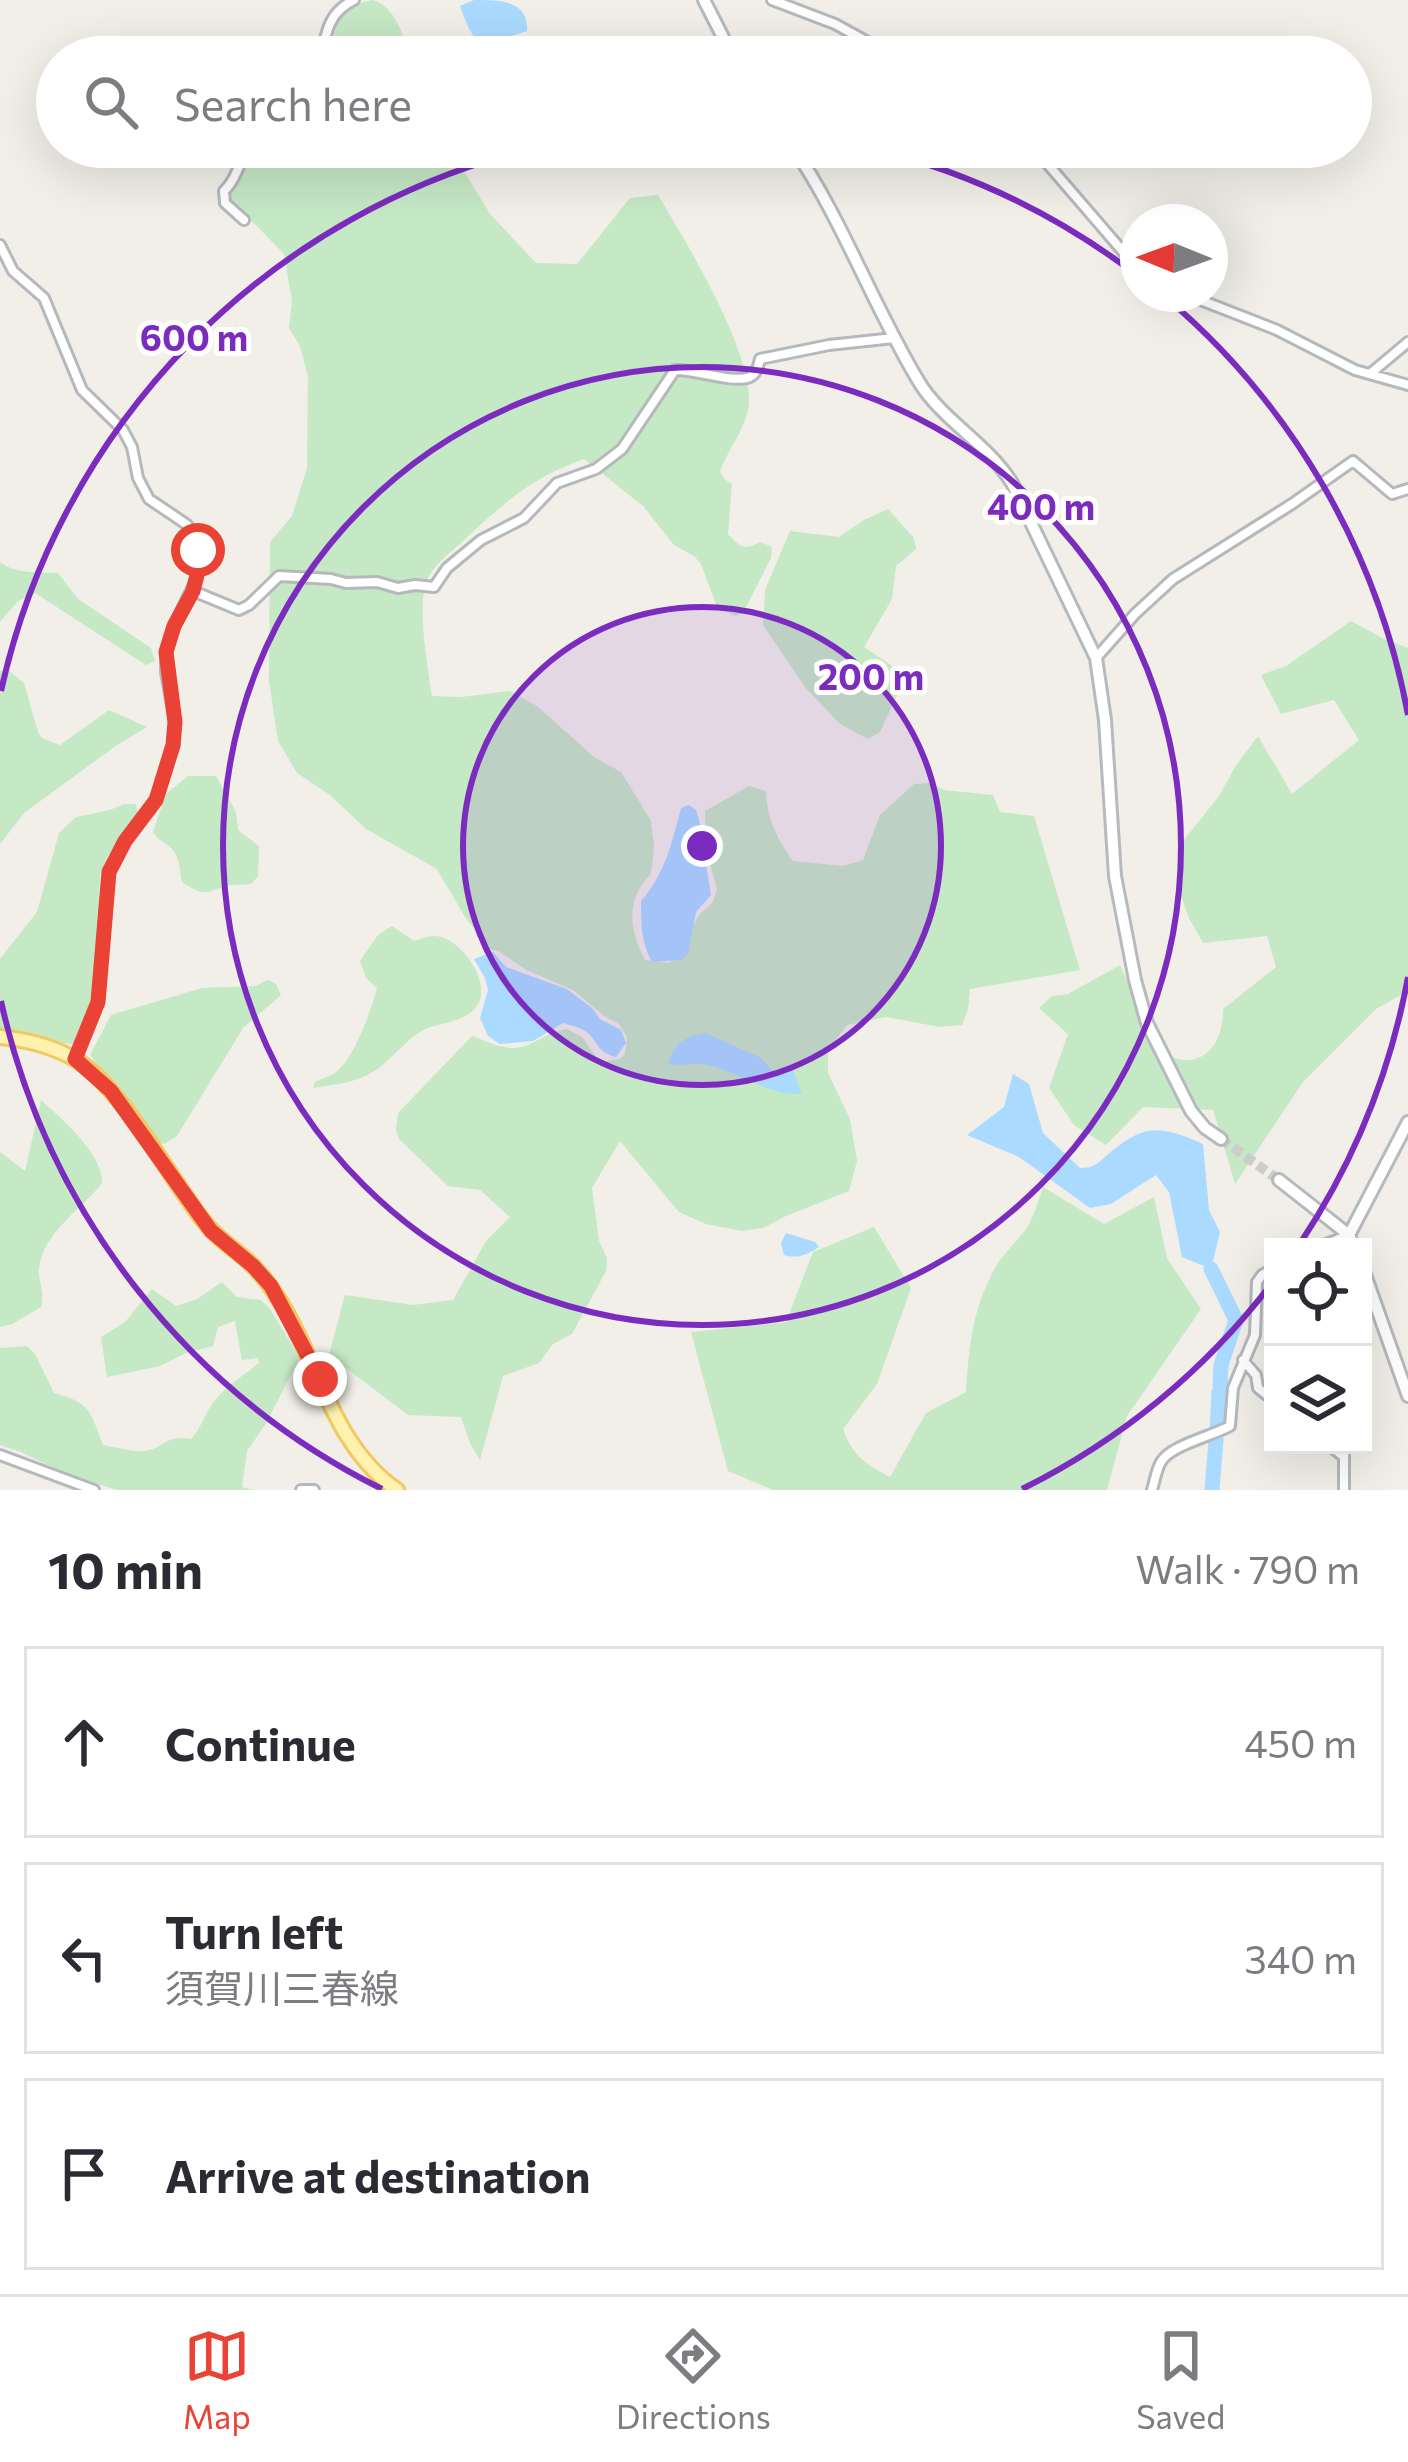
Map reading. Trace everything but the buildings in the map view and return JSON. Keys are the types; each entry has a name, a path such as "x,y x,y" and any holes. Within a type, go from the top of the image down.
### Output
{"main road":[{"path":"704,0 722,36"},
{"path":"805,168 929,397 1006,472 1096,658 1106,720 1115,876 1136,980 1148,1023 1177,1088 1205,1128 1221,1139"},
{"path":"0,1037 40,1044 75,1059 111,1091 211,1231 271,1286 310,1356 349,1444 378,1477 397,1490"},
{"path":"1353,1238 1408,1122"},
{"path":"1279,1180 1348,1238"},
{"path":"1372,1294 1408,1396"}],"street":[{"path":"324,36 343,5 354,0"},
{"path":"772,0 857,36"},
{"path":"238,168 224,191 224,203 244,220"},
{"path":"1051,168 1120,248"},
{"path":"0,244 13,271 48,304 82,390 124,430 149,499 194,533 199,567 166,652 175,722 173,745 156,800 109,872 98,1002 75,1059"},
{"path":"1228,311 1355,370 1408,385"},
{"path":"193,591 239,610 279,576 434,587 448,568 482,540 524,518 556,483 596,470 612,459 675,370 750,377 760,359 895,338"},
{"path":"1370,374 1408,342"},
{"path":"1096,658 1173,579 1353,461 1392,494 1408,489"},
{"path":"1152,1490 1160,1463 1171,1450 1230,1426 1233,1388 1255,1335 1257,1282 1264,1274"},
{"path":"1243,1360 1264,1396"},
{"path":"1340,1454 1345,1458"},
{"path":"1344,1454 1344,1490"},
{"path":"0,1455 94,1490"},
{"path":"301,1490 314,1490"}],"green space":[{"path":"363,2 381,4 393,15 403,36 333,36 340,14"},
{"path":"240,168 462,168 490,214 536,263 577,264 630,198 658,195 717,301 748,389 746,418 720,471 732,484 728,534 742,546 760,542 772,547 771,558 743,613 735,616 717,607 701,564 674,545 643,506 584,459 565,466 518,493 429,576 423,601 432,696 510,691 537,706 594,757 621,772 651,821 651,874 637,894 632,915 645,960 669,963 682,953 699,915 713,902 717,889 706,850 705,811 749,786 766,791 774,828 793,861 843,866 863,860 880,815 914,784 930,783 944,790 993,795 1000,812 1034,816 1080,970 970,989 962,1025 940,1027 886,1017 847,1025 828,1050 828,1073 850,1119 857,1161 849,1191 763,1228 741,1231 679,1212 620,1141 592,1188 606,1271 572,1334 553,1344 539,1363 503,1376 480,1460 461,1417 408,1415 329,1355 345,1295 413,1305 453,1300 486,1241 510,1217 480,1190 448,1186 399,1139 398,1113 472,1036 515,1048 567,1029 606,1061 625,1054 627,1037 619,1024 573,990 490,949 437,869 366,829 330,795 297,773 278,741 269,680 270,542 292,516 307,468 308,376 300,346 289,328 292,301 284,254 227,196"},
{"path":"888,509 914,538 916,549 896,566 892,599 864,647 897,669 902,684 880,732 868,739 840,724 805,687 763,625 765,590 790,531 839,537"},
{"path":"0,562 20,570 58,573 78,599 151,648 155,661 146,665 35,593 18,601 0,622"},
{"path":"1351,621 1408,648 1408,991 1376,1009 1303,1082 1235,1184 1213,1110 1143,1107 1106,1145 1074,1125 1049,1088 1068,1034 1039,1008 1052,996 1068,994 1120,965 1157,1051 1184,1060 1213,1047 1223,1009 1276,967 1267,936 1203,943 1178,888 1177,865 1184,840 1258,736 1292,794 1359,740 1334,700 1281,714 1261,675 1286,666"},
{"path":"8,670 24,683 42,738 60,745 109,710 147,727 24,813 0,844 0,671"},
{"path":"188,776 216,776 236,812 238,830 259,846 258,876 251,884 202,892 182,882 175,852 153,832 166,794"},
{"path":"136,804 138,814 100,875 96,979 85,1026 73,1044 0,1031 0,959 37,912 59,833 76,817"},
{"path":"392,926 414,941 437,936 458,947 478,975 478,1004 462,1017 421,1032 369,1074 313,1088 342,1066 355,1046 377,988 366,978 360,961 378,935"},
{"path":"268,980 281,995 243,1028 177,1136 164,1144 154,1140 90,1055 111,1015 202,988 255,986"},
{"path":"41,1100 89,1149 102,1183 47,1244 39,1269 41,1307 0,1327 0,1152 25,1171"},
{"path":"1043,1187 1104,1224 1154,1197 1167,1258 1201,1309 1127,1416 1107,1490 773,1490 728,1471 691,1332 786,1322 813,1252 874,1227 911,1288 877,1384 843,1429 860,1458 890,1477 926,1413 966,1392 970,1344 981,1300 998,1264 1029,1224"},
{"path":"222,1282 237,1297 261,1300 300,1358 247,1451 242,1487 252,1490 117,1490 0,1445 0,1348 27,1346 54,1393 88,1410 103,1445 144,1451 176,1438 191,1439 218,1397 259,1363 258,1358 242,1360 235,1321 218,1327 213,1346 160,1366 107,1377 101,1337 125,1322 152,1289 176,1306"}],"water":[{"path":"474,0 511,4 523,13 527,31 474,36 460,6"},
{"path":"689,805 699,819 711,895 696,912 688,954 682,960 652,962 644,940 641,901 662,869 681,808"},
{"path":"493,952 506,967 567,989 600,1019 621,1030 626,1043 616,1057 580,1028 563,1023 533,1041 500,1044 488,1036 480,1018 488,990 474,959"},
{"path":"706,1033 761,1058 776,1074 792,1068 802,1094 777,1091 707,1065 668,1063 682,1042"},
{"path":"1013,1074 1029,1084 1043,1133 1080,1168 1094,1165 1130,1138 1151,1131 1174,1133 1203,1144 1209,1210 1220,1232 1211,1269 1182,1257 1169,1192 1156,1175 1111,1204 1090,1208 1019,1157 967,1135 1004,1107"},
{"path":"786,1233 819,1247 802,1256 784,1255 781,1243"}],"waterway":[{"path":"1211,1269 1236,1320 1221,1365 1220,1385"},
{"path":"1217,1430 1219,1392"},
{"path":"1212,1490 1216,1440"}],"tunnel":[{"path":"1221,1139 1279,1180"}],"route":[{"path":"198,550 193,591 167,641 173,745 156,800 109,872 101,988 75,1059 111,1091 211,1231 271,1286 320,1379"}]}
